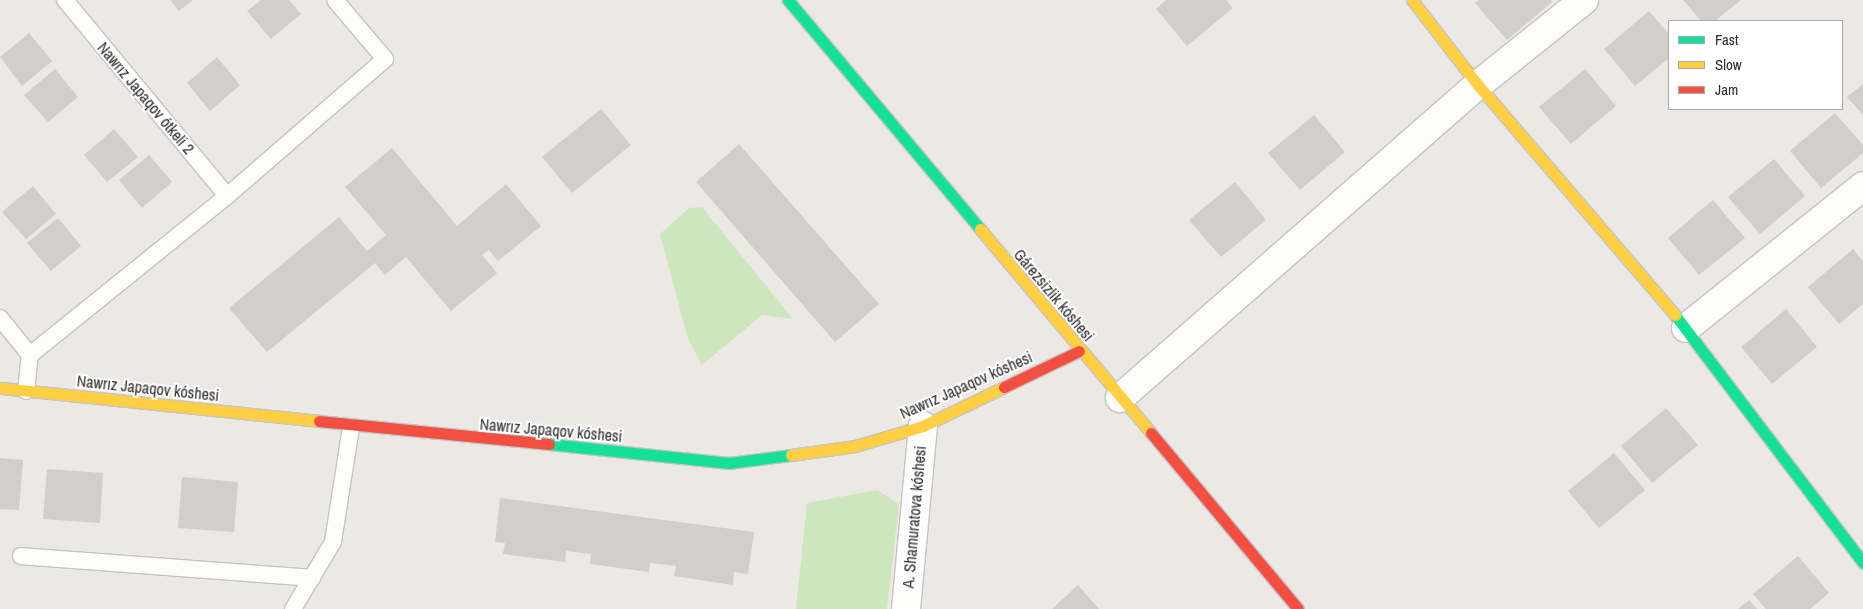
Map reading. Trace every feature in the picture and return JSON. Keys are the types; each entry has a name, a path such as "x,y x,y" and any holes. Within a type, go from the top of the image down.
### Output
{"street":[{"name":"Gárezsizlik kóshesi","path":"788,0 1298,609"},
{"path":"1412,0 1478,85 1686,328 1863,564"},
{"path":"1120,398 1478,85 1584,0"},
{"path":"1686,328 1863,186"},
{"name":"Nawrız Japaqov kóshesi","path":"0,388 351,427 729,463 855,446 923,426 1080,350"},
{"name":"A. Shamuratova kóshesi","path":"906,609 923,426"}],"lane":[{"name":"Nawrız Japaqov ótkeli 2","path":"65,0 228,196"},
{"path":"26,391 30,355 228,196 385,59 335,0"},
{"path":"0,318 30,355"},
{"path":"292,609 333,542 351,427"},
{"path":"21,556 312,578"}],"green space":[{"path":"702,207 793,319 762,315 702,365 688,339 660,234 689,208"},
{"path":"877,490 899,504 887,609 796,609 807,503"}],"building":[{"path":"170,0 193,0 179,11"},
{"path":"261,0 289,0 301,14 271,39 247,11"},
{"path":"1166,0 1226,0 1233,8 1187,46 1156,9"},
{"path":"1479,0 1551,0 1552,2 1507,40 1475,3"},
{"path":"1683,0 1741,0 1716,20 1700,20"},
{"path":"1649,11 1668,33 1668,59 1635,86 1604,49"},
{"path":"29,33 52,61 22,86 0,57"},
{"path":"217,57 240,85 210,111 187,83"},
{"path":"55,69 78,97 48,122 24,95"},
{"path":"1585,69 1616,106 1571,144 1539,107"},
{"path":"1863,84 1863,115 1847,97"},
{"path":"601,109 631,145 572,193 542,157"},
{"path":"1835,113 1863,145 1863,153 1821,188 1790,151"},
{"path":"1314,115 1345,152 1300,190 1268,153"},
{"path":"114,129 138,157 107,182 84,155"},
{"path":"739,144 879,304 835,342 696,182"},
{"path":"392,148 457,226 506,184 541,226 498,261 489,250 482,255 497,273 451,311 406,257 385,275 375,263 267,352 229,308 339,217 367,251 386,235 345,187"},
{"path":"149,155 172,182 142,208 119,180"},
{"path":"1774,159 1805,196 1760,234 1728,197"},
{"path":"1235,182 1266,220 1221,257 1189,220"},
{"path":"33,186 56,214 26,239 2,212"},
{"path":"1713,200 1745,238 1699,275 1668,238"},
{"path":"58,218 81,246 51,271 27,243"},
{"path":"1853,249 1863,261 1863,304 1839,324 1808,287"},
{"path":"1786,309 1817,347 1772,384 1741,347"},
{"path":"1666,408 1698,445 1652,483 1621,446"},
{"path":"1614,453 1645,490 1599,528 1568,491"},
{"path":"0,458 23,460 19,510 0,509"},
{"path":"47,469 103,473 100,523 43,519"},
{"path":"182,477 238,482 234,532 178,528"},
{"path":"500,498 754,532 748,574 734,572 733,585 674,576 676,566 650,563 649,572 590,564 591,554 566,551 565,562 503,554 505,543 495,542"},
{"path":"1798,556 1829,593 1810,609 1766,609 1753,594"},
{"path":"1078,585 1099,609 1052,609"},
{"path":"1749,600 1757,609 1738,609"}],"traffic: fast":[{"path":"788,0 980,229"},
{"path":"1675,315 1863,563"},
{"path":"549,444 729,463 791,455"}],"traffic: slow":[{"path":"1412,0 1478,85 1675,315"},
{"path":"980,229 1151,433"},
{"path":"791,455 855,446 923,426 1004,387"},
{"path":"0,388 319,421"}],"traffic: jam":[{"path":"1004,387 1079,351"},
{"path":"319,421 549,444"},
{"path":"1151,433 1298,609"}]}
